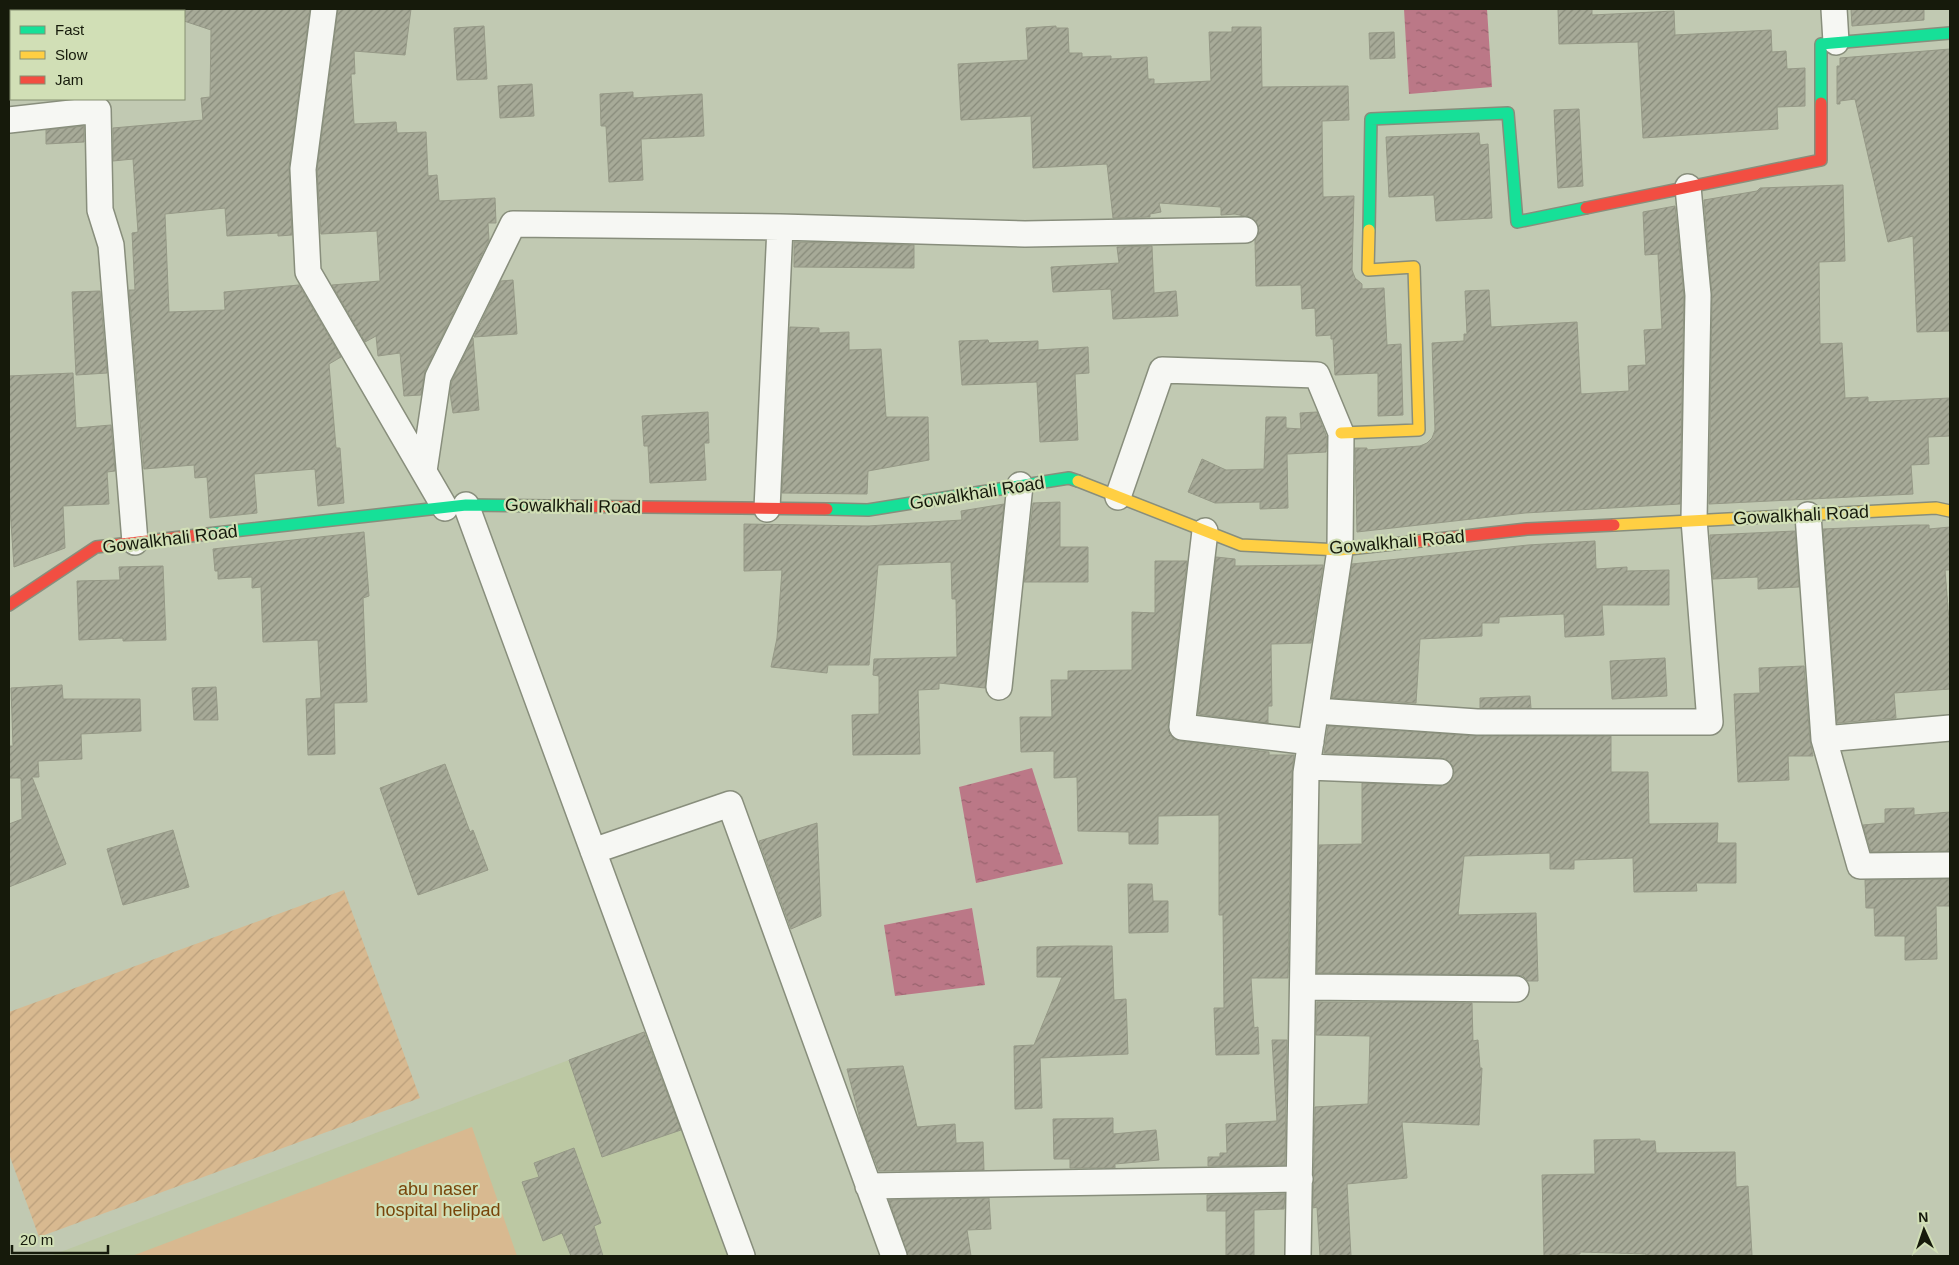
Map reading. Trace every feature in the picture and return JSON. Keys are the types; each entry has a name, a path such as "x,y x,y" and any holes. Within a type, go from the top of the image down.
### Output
{"street":[{"path":"324,9 303,169 308,272 424,471 455,506 593,852 742,1256"},
{"path":"1834,9 1836,42"},
{"path":"1341,433 1419,430 1414,267 1368,270 1371,119 1508,113 1518,222 1821,160 1821,44 1950,33"},
{"path":"9,120 98,110 100,210 112,245 135,542"},
{"path":"1316,711 1477,722 1710,722 1694,520 1698,294 1688,187"},
{"path":"424,471 438,377 514,224 780,227 1025,234 1245,230"},
{"path":"767,509 780,227"},
{"path":"1118,497 1162,370 1317,375 1341,433 1340,550 1308,766 1298,1256"},
{"name":"Gowalkhali Road","path":"9,605 96,547 455,506 868,510 1069,478 1241,545 1340,550 1527,529 1936,508 1950,511"},
{"path":"999,687 1020,485"},
{"path":"1808,515 1824,739 1860,866 1950,864"},
{"path":"1205,531 1182,727 1311,742"},
{"path":"1824,739 1950,728"},
{"path":"1308,766 1440,772"},
{"path":"593,852 730,804 894,1256"},
{"path":"1303,987 1516,989"},
{"path":"868,1186 1300,1179"}],"shaded area":[{"path":"647,1031 742,1256 50,1256 569,1060"}],"green space":[{"path":"344,890 420,1098 39,1237 9,1154 9,1012"},
{"name":"abu naser hospital helipad","path":"472,1127 517,1256 132,1256"}],"water":[{"path":"1404,9 1487,9 1492,87 1409,94"},
{"path":"1032,768 1063,864 976,883 959,787"},
{"path":"972,908 985,985 895,996 884,925"}],"building":[{"path":"310,9 289,167 292,235 278,236 278,233 227,236 225,208 165,214 169,312 225,310 224,292 299,285 341,357 329,364 336,448 340,448 344,503 318,506 315,469 254,474 257,513 210,518 207,477 195,478 194,465 144,469 129,290 135,290 132,233 138,232 133,159 113,161 113,128 203,120 201,98 210,97 211,30 185,21 185,10 160,10"},
{"path":"338,9 411,9 405,55 354,51 355,74 351,74 354,124 396,122 397,133 426,132 428,176 437,175 439,201 495,198 496,223 488,223 489,240 425,371 421,395 404,396 400,353 378,356 376,336 365,342 332,285 380,281 377,231 321,234 317,170"},
{"path":"1558,9 1592,9 1592,15 1674,11 1675,35 1771,30 1772,52 1786,51 1787,69 1805,68 1805,106 1777,107 1778,129 1643,138 1638,42 1559,44"},
{"path":"1851,9 1924,9 1924,20 1852,26"},
{"path":"484,26 487,79 457,80 454,28"},
{"path":"1056,26 1056,28 1068,28 1069,53 1082,53 1082,57 1111,56 1111,59 1147,57 1148,79 1154,79 1154,84 1211,81 1209,32 1232,32 1232,27 1261,27 1262,87 1348,86 1349,120 1322,121 1323,197 1354,196 1352,270 1355,278 1362,284 1362,289 1384,288 1387,345 1401,344 1403,415 1378,416 1378,373 1335,375 1333,339 1331,339 1331,335 1316,336 1315,308 1302,309 1301,285 1256,286 1255,240 1259,229 1252,218 1235,214 1221,215 1221,207 1159,203 1161,212 1150,214 1150,217 1113,218 1107,164 1033,168 1031,116 961,120 958,64 1028,60 1026,28"},
{"path":"1394,32 1395,58 1370,59 1369,33"},
{"path":"1950,49 1950,331 1917,332 1913,236 1888,242 1855,99 1840,101 1840,104 1837,104 1837,66 1840,66 1840,58"},
{"path":"532,84 534,116 500,118 498,86"},
{"path":"633,92 633,98 702,94 704,136 641,139 643,180 609,182 606,126 601,126 600,94"},
{"path":"1579,109 1583,186 1558,188 1554,110"},
{"path":"84,126 84,142 46,144 46,130"},
{"path":"1479,133 1480,145 1488,144 1492,218 1436,221 1434,195 1389,197 1386,137"},
{"path":"1843,185 1845,261 1819,262 1820,344 1842,343 1845,398 1868,397 1868,402 1950,398 1950,436 1928,437 1929,464 1911,465 1913,494 1709,504 1712,295 1704,200 1757,191 1760,188"},
{"path":"1675,206 1684,296 1680,504 1525,513 1357,532 1355,448 1367,448 1367,450 1420,446 1432,438 1435,430 1432,343 1464,341 1464,334 1467,334 1465,291 1489,290 1491,327 1577,322 1581,394 1629,391 1628,366 1646,365 1644,330 1662,329 1658,254 1645,255 1643,212"},
{"path":"794,242 914,245 914,268 794,267"},
{"path":"1152,246 1154,293 1176,291 1178,316 1113,319 1111,289 1053,292 1051,267 1119,263 1117,247"},
{"path":"513,280 517,334 474,337 501,281"},
{"path":"100,291 107,373 76,375 72,292"},
{"path":"790,327 819,328 819,333 849,332 849,350 881,349 886,417 928,417 929,460 868,471 867,494 782,493"},
{"path":"473,338 479,410 453,413 450,393 452,381"},
{"path":"988,340 989,343 1038,341 1038,350 1088,347 1089,373 1075,374 1078,440 1040,442 1037,382 962,385 959,341"},
{"path":"73,373 76,428 111,425 115,471 107,472 109,504 63,506 65,548 14,567 9,493 9,376"},
{"path":"708,412 709,443 704,443 706,480 650,483 648,446 644,446 642,416"},
{"path":"1317,412 1327,438 1326,452 1287,454 1288,508 1260,509 1260,502 1215,503 1188,492 1202,459 1226,470 1264,469 1266,417 1286,417 1286,428 1301,429 1300,413"},
{"path":"1060,502 1060,547 1088,547 1088,582 1024,582 1033,503"},
{"path":"1004,504 985,688 939,683 939,689 918,690 920,754 853,755 852,715 879,714 879,676 873,675 874,659 957,657 956,599 952,599 951,562 878,565 869,665 828,665 827,673 771,667 777,638 782,570 744,571 744,524 868,526 962,520 961,511"},
{"path":"1929,525 1929,529 1950,527 1950,570 1945,570 1950,633 1950,689 1894,693 1896,718 1837,723 1823,529"},
{"path":"1795,531 1799,587 1758,589 1758,577 1713,579 1710,535"},
{"path":"364,532 369,596 363,598 367,702 334,703 335,754 308,755 306,699 321,698 318,640 263,642 261,587 252,588 252,577 218,579 218,571 215,571 213,549"},
{"path":"1595,541 1596,569 1627,567 1627,571 1669,570 1669,605 1602,605 1604,635 1565,637 1564,614 1499,617 1499,623 1482,623 1482,636 1420,639 1416,703 1332,698 1352,564 1528,545"},
{"path":"1216,557 1235,559 1235,566 1323,565 1311,643 1271,644 1272,706 1268,706 1268,723 1198,714"},
{"path":"1155,561 1187,561 1168,725 1169,733 1174,739 1180,741 1269,752 1269,755 1294,755 1292,773 1288,978 1251,978 1254,1028 1258,1027 1259,1054 1216,1055 1214,1008 1224,1008 1223,915 1219,915 1219,815 1158,816 1158,844 1129,844 1129,832 1078,831 1077,777 1054,778 1054,751 1021,752 1020,717 1052,717 1051,680 1068,680 1068,671 1132,670 1132,612 1155,613"},
{"path":"163,566 166,640 123,641 123,638 79,640 77,581 120,580 119,567"},
{"path":"1665,658 1667,696 1612,699 1610,661"},
{"path":"1804,666 1813,756 1788,756 1789,780 1738,782 1734,694 1760,693 1759,668"},
{"path":"62,685 63,699 140,699 141,731 81,734 82,759 38,761 39,777 32,777 66,864 9,887 9,824 22,819 21,778 9,778 9,746 13,746 11,688"},
{"path":"216,687 218,720 194,720 192,688"},
{"path":"1530,696 1531,708 1480,708 1480,698"},
{"path":"1328,726 1476,736 1611,736 1611,772 1648,772 1649,824 1718,823 1717,843 1736,843 1736,883 1696,883 1697,891 1634,892 1633,858 1574,860 1574,869 1550,869 1550,853 1464,856 1458,915 1536,913 1538,981 1528,981 1523,976 1516,975 1317,973 1319,845 1362,844 1362,783 1440,786 1447,784 1454,773 1452,765 1447,760 1441,758 1324,753"},
{"path":"445,764 470,832 473,830 488,870 418,895 380,788"},
{"path":"1914,808 1914,815 1950,812 1950,851 1871,852 1863,825 1885,823 1885,809"},
{"path":"817,823 821,916 791,929 759,841"},
{"path":"173,830 189,887 123,905 107,849"},
{"path":"1950,879 1950,906 1936,906 1937,959 1905,960 1905,936 1875,936 1874,908 1866,908 1865,880"},
{"path":"1128,884 1152,884 1153,901 1168,901 1168,932 1129,933"},
{"path":"1112,946 1114,1000 1126,999 1128,1054 1040,1058 1042,1108 1015,1109 1014,1046 1034,1045 1062,977 1037,977 1037,947"},
{"path":"1317,1002 1472,1003 1473,1041 1478,1040 1480,1068 1482,1068 1479,1125 1402,1122 1407,1178 1347,1184 1351,1256 1320,1256 1317,1207 1313,1208 1315,1107 1368,1104 1370,1036 1316,1035"},
{"path":"644,1032 681,1130 602,1157 569,1060"},
{"path":"1272,1040 1287,1040 1285,1165 1208,1166 1208,1157 1220,1157 1220,1153 1227,1153 1226,1124 1277,1121"},
{"path":"903,1066 917,1127 955,1124 956,1143 983,1142 984,1170 879,1171 862,1127 847,1069"},
{"path":"1113,1118 1113,1134 1156,1130 1159,1160 1115,1164 1115,1168 1070,1168 1070,1159 1054,1159 1053,1119"},
{"path":"1640,1139 1640,1141 1655,1141 1656,1153 1735,1152 1736,1187 1748,1186 1752,1255 1646,1256 1646,1254 1580,1252 1580,1254 1544,1256 1542,1175 1595,1174 1594,1140"},
{"path":"574,1148 601,1223 594,1226 603,1256 571,1256 562,1233 543,1241 522,1182 539,1177 534,1163"},
{"path":"1285,1194 1284,1209 1254,1210 1254,1256 1226,1256 1226,1211 1207,1211 1207,1195"},
{"path":"989,1198 991,1229 967,1230 971,1256 908,1256 889,1200"}],"traffic: fast":[{"path":"1821,103 1821,44 1950,33"},
{"path":"1369,230 1371,119 1508,113 1517,222 1586,208"},
{"path":"827,509 868,510 1069,478 1078,481"},
{"path":"207,534 466,505 548,506"}],"traffic: slow":[{"path":"1341,433 1419,430 1414,267 1368,270 1369,230"},
{"path":"1078,481 1241,545 1340,550 1420,541"},
{"path":"1614,525 1936,508 1950,511"}],"traffic: jam":[{"path":"1586,208 1821,160 1821,103"},
{"path":"548,506 827,509"},
{"path":"1420,541 1527,529 1614,525"},
{"path":"9,605 96,547 207,534"}]}
